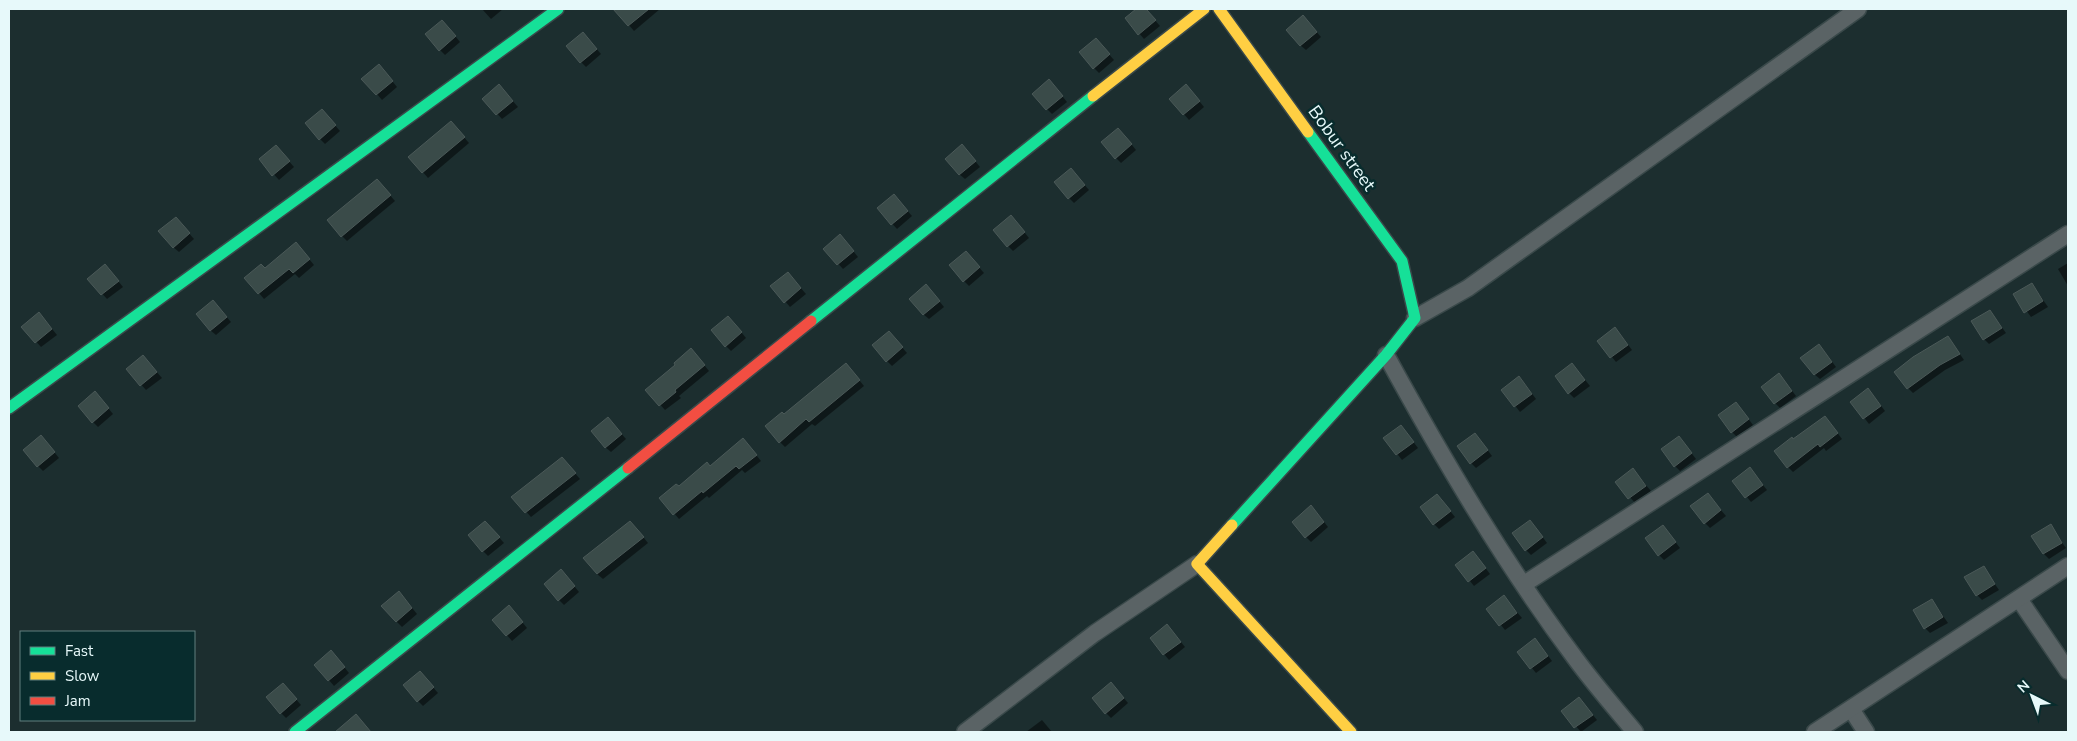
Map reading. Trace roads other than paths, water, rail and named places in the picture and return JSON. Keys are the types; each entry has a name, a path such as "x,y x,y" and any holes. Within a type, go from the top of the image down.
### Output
{"street":[{"path":"9,408 558,9"},
{"path":"295,732 408,644 978,186 1204,9"},
{"path":"965,732 1095,633 1197,564 1386,355 1415,318 1468,288 1858,9"},
{"name":"Bobur street","path":"1224,10 1402,261 1415,318"},
{"path":"1524,584 2068,234"},
{"path":"1386,355 1466,493 1524,584 1576,659 1635,732"},
{"path":"1197,564 1351,732"},
{"path":"1816,732 2068,566"},
{"path":"2019,599 2068,671"},
{"path":"1851,709 1866,732"}]}
